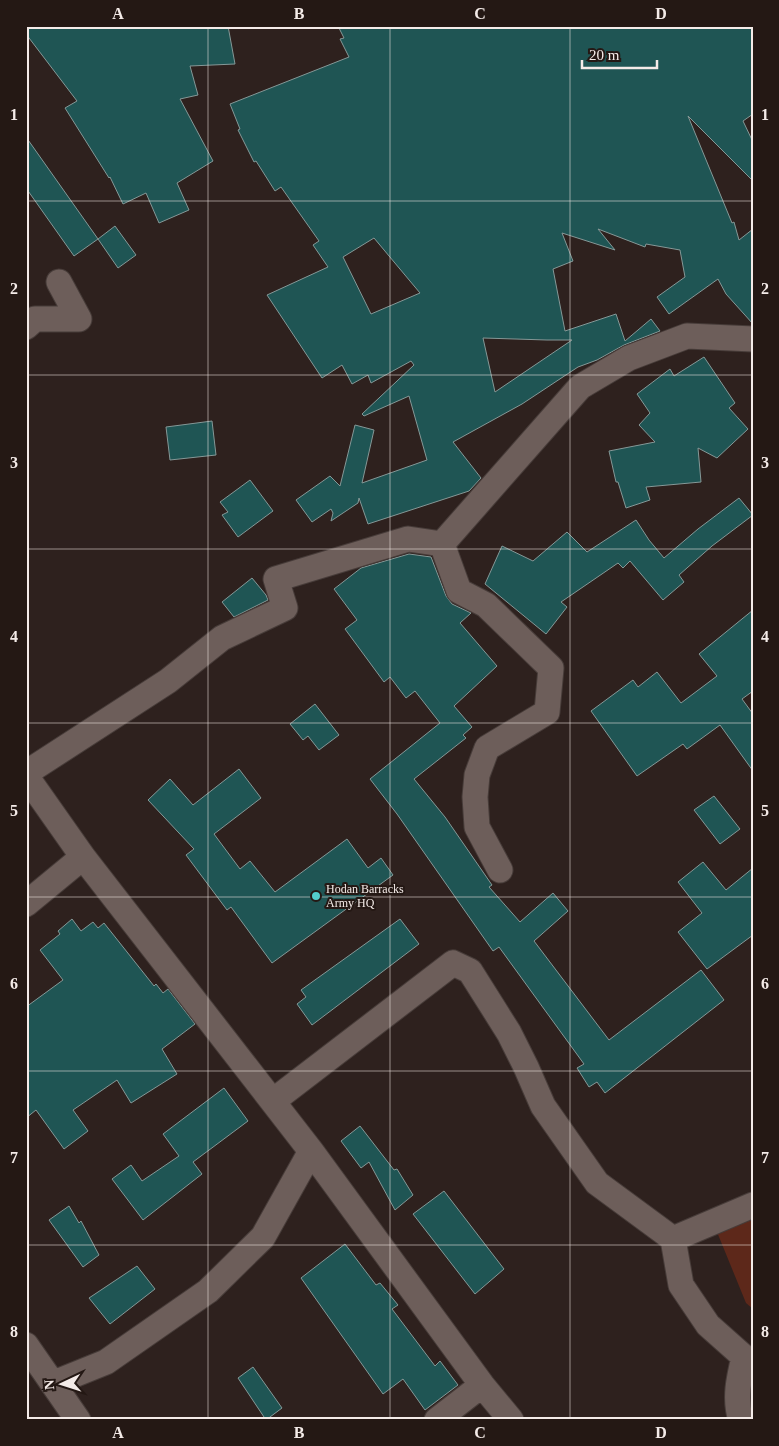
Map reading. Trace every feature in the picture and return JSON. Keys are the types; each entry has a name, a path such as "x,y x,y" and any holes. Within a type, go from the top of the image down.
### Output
{"street":[{"path":"26,327 35,319 78,320 59,282"},
{"path":"442,544 580,387 629,358 687,336 753,339"},
{"path":"442,544 408,539 373,548 276,579 285,608 222,638 168,681 26,775 83,857 273,1100 482,1385 510,1420"},
{"path":"442,544 459,591 486,605 551,668 547,712 487,748 477,775 475,797 477,827 500,870"},
{"path":"26,904 83,857"},
{"path":"273,1100 452,963 470,971 509,1033 543,1106 597,1183 674,1239 681,1285 708,1325 748,1364 738,1383 738,1409 741,1420"},
{"path":"54,1383 106,1362 208,1291 262,1237 311,1151"},
{"path":"674,1239 753,1205"},
{"path":"26,1345 78,1420"},
{"path":"437,1420 482,1385"}],"shaded area":[{"path":"753,1206 753,1309 746,1303 717,1232"}],"building":[{"path":"26,26 228,26 235,64 190,66 198,95 180,99 213,161 177,183 189,210 159,223 146,193 123,204 110,177 65,108 77,101 26,34"},
{"path":"338,26 753,26 753,114 743,121 753,142 753,181 688,116 732,223 734,222 739,240 753,229 753,324 726,294 718,279 669,314 657,297 685,277 680,250 646,244 645,247 598,229 615,250 562,233 573,261 553,269 565,331 616,314 625,341 651,319 660,331 624,345 597,360 578,367 522,404 453,442 481,478 469,491 368,524 359,498 358,503 331,521 333,513 331,509 312,522 296,500 330,476 340,486 355,425 374,430 362,483 427,460 409,396 364,416 362,414 414,365 411,361 371,383 368,375 352,384 342,365 322,378 267,295 328,267 313,245 319,241 281,187 275,191 256,161 254,162 238,130 240,129 230,104 349,57 340,39 344,38","holes":["374,238 420,293 371,314 343,257","483,338 547,340 572,340 495,392"]},
{"path":"26,137 98,239 74,256 26,188"},
{"path":"115,226 136,255 118,268 98,239"},
{"path":"704,357 735,403 729,408 748,429 717,458 698,448 701,482 646,487 650,500 626,508 618,482 616,482 609,451 655,442 639,425 650,413 637,394 670,369 674,376"},
{"path":"212,421 216,455 170,460 166,427"},
{"path":"250,480 273,511 238,537 222,515 228,512 220,502"},
{"path":"739,498 753,515 712,546 679,575 684,582 663,600 630,561 623,568 618,563 561,602 567,607 546,634 485,584 502,546 533,561 567,532 587,552 636,520 664,558"},
{"path":"409,554 431,557 446,596 452,604 471,613 460,623 497,666 454,706 472,727 463,735 466,738 414,779 445,817 492,885 489,887 520,922 553,893 568,911 534,941 609,1040 701,970 724,1000 605,1093 597,1082 589,1087 577,1068 584,1064 499,947 493,951 397,814 370,779 440,723 415,691 406,698 390,677 384,682 345,629 357,620 334,589 361,568"},
{"path":"252,578 268,600 234,617 222,602"},
{"path":"753,610 753,691 742,699 753,714 753,771 720,725 687,749 683,744 637,776 591,711 633,680 638,687 657,672 681,703 717,676 699,654"},
{"path":"315,704 339,735 319,750 308,736 303,740 290,724"},
{"path":"239,769 261,798 214,834 240,869 250,861 275,892 347,839 368,868 381,858 393,875 272,963 231,907 227,910 186,855 194,849 148,800 170,779 193,805"},
{"path":"714,796 740,829 720,844 694,810"},
{"path":"703,862 726,890 753,868 753,935 707,969 678,932 702,913 678,882"},
{"path":"72,919 81,931 93,922 98,928 104,923 154,986 156,984 163,993 168,989 195,1024 162,1049 177,1074 131,1103 117,1080 73,1110 88,1131 64,1149 36,1110 26,1118 26,1007 63,980 40,950 60,934 58,931"},
{"path":"400,919 419,944 312,1025 297,1004 306,997 301,990"},
{"path":"224,1088 248,1121 193,1162 202,1174 143,1220 112,1179 131,1165 142,1181 179,1156 163,1134"},
{"path":"360,1126 394,1170 397,1169 413,1195 395,1210 369,1162 361,1168 341,1141"},
{"path":"444,1191 504,1269 475,1294 413,1214"},
{"path":"69,1206 79,1223 81,1221 99,1255 83,1267 49,1220"},
{"path":"345,1244 376,1285 380,1283 398,1305 392,1309 435,1366 440,1361 458,1385 425,1410 403,1379 383,1394 301,1278"},
{"path":"137,1266 155,1289 110,1324 89,1298"},
{"path":"253,1367 282,1408 266,1420 238,1378"}],"place":[{"name":"Hodan Barracks Army HQ","path":"316,896"}]}
